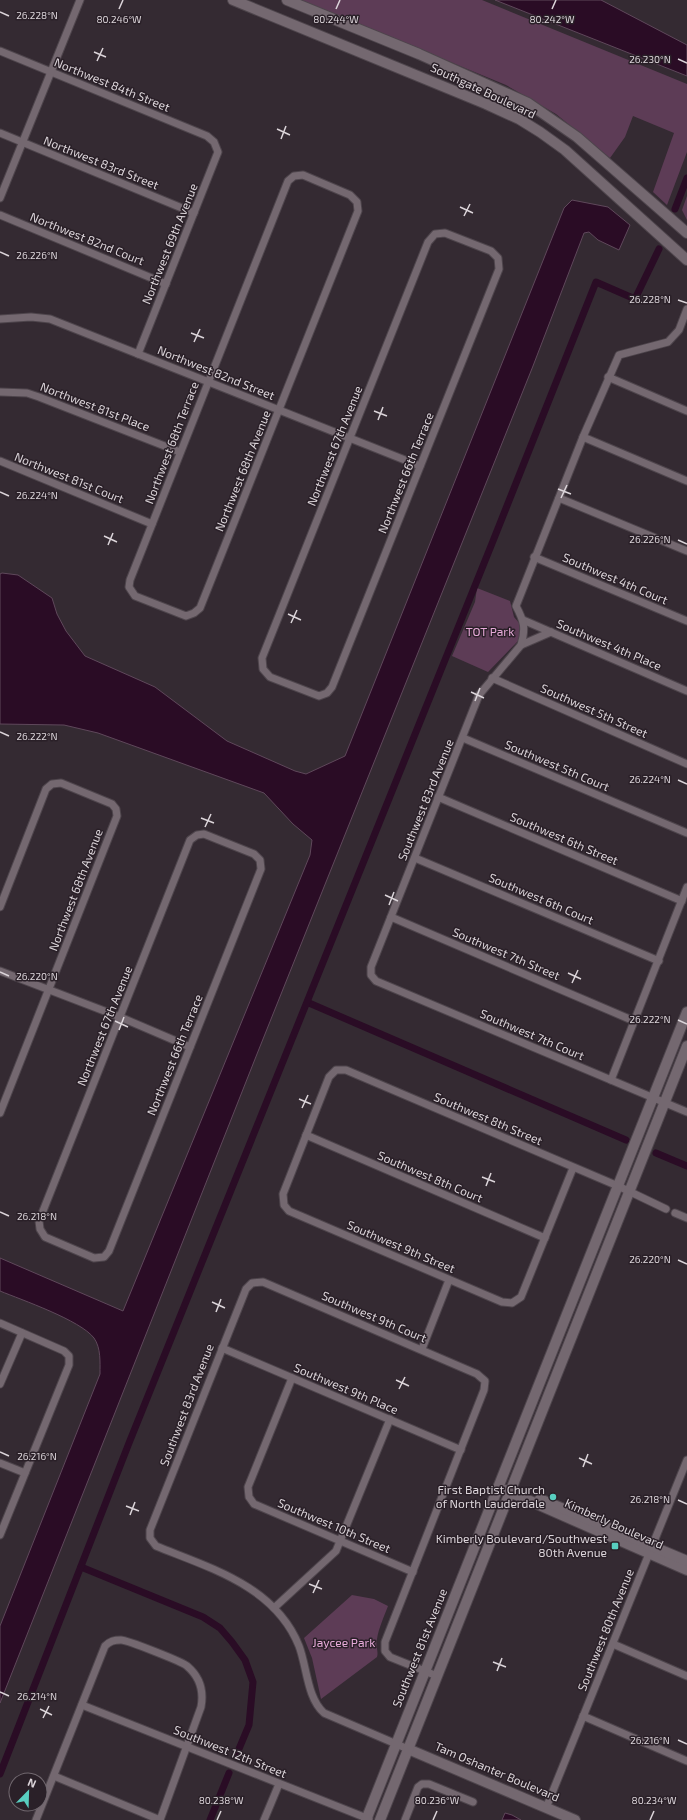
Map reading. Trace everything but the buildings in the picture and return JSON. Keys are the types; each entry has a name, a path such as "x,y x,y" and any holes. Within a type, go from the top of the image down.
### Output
{"street":[{"path":"0,198 80,0"},
{"name":"Southgate Boulevard","path":"233,0 479,101 519,119 540,132 564,150 687,260"},
{"name":"Southgate Boulevard","path":"287,0 419,54 528,103 577,137 687,233"},
{"name":"Northwest 84th Street","path":"0,51 206,136 214,142"},
{"name":"Northwest 83rd Street","path":"0,133 194,213"},
{"name":"Northwest 69th Avenue","path":"138,354 218,152 214,142"},
{"name":"Northwest 68th Avenue","path":"129,587 135,596 186,616 194,613 200,608 358,211 357,202 350,195 310,178 294,176"},
{"name":"Northwest 68th Terrace","path":"129,587 130,580 180,452 288,181 294,176"},
{"name":"Northwest 82nd Court","path":"0,215 166,284"},
{"name":"Northwest 66th Terrace","path":"327,692 332,688 499,269 498,258 491,252 445,233 436,234"},
{"name":"Northwest 67th Avenue","path":"327,692 319,696 270,677 263,669 262,658 428,242 436,234"},
{"path":"521,645 525,632 523,620 516,606 534,557 618,355 668,342 679,330 687,309"},
{"name":"Northwest 82nd Street","path":"0,319 31,317 50,319 420,466"},
{"path":"679,330 687,334"},
{"path":"608,378 687,411"},
{"name":"Northwest 81st Place","path":"0,392 27,393 39,396 180,452"},
{"path":"583,437 687,481"},
{"name":"Northwest 81st Court","path":"0,461 152,524"},
{"path":"559,498 687,551"},
{"name":"Southwest 4th Court","path":"534,557 687,621"},
{"name":"Southwest 4th Place","path":"523,620 687,691"},
{"name":"Southwest 83rd Avenue","path":"371,975 371,967 479,695 521,645 551,632"},
{"name":"Southwest 5th Street","path":"492,678 687,764"},
{"name":"Southwest 5th Court","path":"463,738 687,833"},
{"name":"Northwest 68th Avenue","path":"0,907 46,789 52,784 61,783 112,804 116,809 117,816 0,1113"},
{"name":"Southwest 6th Street","path":"438,797 682,901"},
{"name":"Northwest 66th Terrace","path":"104,1256 109,1251 260,869 260,860 254,854 204,834 197,835"},
{"name":"Northwest 67th Avenue","path":"104,1256 94,1258 45,1237 40,1229 39,1221 190,840 197,835"},
{"name":"Southwest 6th Court","path":"415,858 659,961"},
{"path":"611,1080 687,887"},
{"name":"Southwest 7th Street","path":"391,917 634,1021"},
{"path":"0,971 120,1017 190,1047"},
{"name":"Southwest 7th Court","path":"371,975 376,981 687,1112"},
{"name":"Southwest 81st Avenue","path":"368,1819 396,1743 687,1012"},
{"path":"380,1820 687,1046"},
{"name":"Southwest 8th Street","path":"306,1135 329,1077 336,1070 346,1070 666,1208"},
{"name":"Southwest 9th Street","path":"306,1135 283,1194 284,1205 289,1211 449,1280 502,1302 512,1303 521,1297 545,1238"},
{"name":"Southwest 8th Court","path":"306,1135 545,1238"},
{"path":"545,1238 573,1168"},
{"path":"675,1213 687,1218"},
{"path":"422,1349 449,1280"},
{"name":"Southwest 9th Court","path":"252,1283 263,1282 422,1349 477,1374 485,1381 484,1390 461,1450"},
{"name":"Southwest 83rd Avenue","path":"252,1283 246,1289 222,1348 150,1530 150,1538 156,1546 224,1574 251,1588 274,1608"},
{"path":"0,1323 64,1351 69,1356 69,1365 1,1530"},
{"path":"0,1384 22,1333"},
{"name":"Southwest 9th Place","path":"222,1348 461,1450"},
{"name":"Southwest 10th Street","path":"292,1378 248,1487 249,1497 254,1504 413,1572"},
{"path":"390,1420 336,1551 274,1608 285,1621 298,1645 306,1668 313,1698 318,1708 324,1713 408,1749"},
{"path":"437,1676 390,1657 385,1651 385,1642 461,1450"},
{"name":"Southwest 80th Avenue","path":"546,1808 650,1550 684,1477 687,1460"},
{"path":"0,1463 25,1473"},
{"name":"Kimberly Boulevard","path":"498,1486 511,1490 650,1550 687,1570"},
{"name":"Kimberly Boulevard","path":"650,1550 687,1561"},
{"path":"36,1820 105,1646 111,1640 123,1640 186,1665 200,1682 203,1696 202,1707 160,1820 54,1776"},
{"path":"613,1644 687,1676"},
{"name":"Southwest 12th Street","path":"82,1705 368,1819"},
{"path":"584,1716 687,1761"},
{"name":"Tam Oshanter Boulevard","path":"408,1749 575,1820"},
{"path":"264,1820 279,1784"},
{"path":"405,1820 418,1787 422,1784 429,1784 472,1802"}],"green space":[{"path":"300,0 482,0 687,84 687,152 667,205 653,192 674,133 633,116 625,137 610,158 556,114 506,85"},
{"path":"687,196 687,220 682,210"},
{"name":"TOT Park","path":"477,588 510,601 514,617 520,624 519,640 488,672 452,656 475,602"},
{"name":"Jaycee Park","path":"352,1595 374,1599 388,1606 378,1635 377,1657 321,1699 312,1658 304,1638"}],"shaded area":[{"path":"495,0 601,0 687,45 687,76"},
{"path":"572,200 608,207 630,225 619,250 598,240 589,232 584,233 533,366 257,1054 0,1703 0,1626 100,1374 100,1365 99,1351 96,1342 87,1331 50,1311 0,1291 0,1258 123,1311 310,855 312,840 293,824 264,793 98,733 64,725 0,724 0,574 18,575 52,598 57,614 66,631 85,656 155,687 227,741 295,771 306,774 345,756 564,208"},
{"path":"505,1813 512,1815 521,1820 502,1820"}],"waterway":[{"path":"675,209 687,178"},
{"path":"0,1774 129,1443 596,282 635,299 659,249"},
{"path":"309,1003 626,1140"},
{"path":"656,1153 687,1166"},
{"path":"81,1567 203,1617 220,1628 232,1642 245,1660 253,1682 249,1725 236,1756"},
{"path":"210,1820 229,1773"}],"place":[{"name":"First Baptist Church of North Lauderdale","path":"553,1497"},
{"name":"Kimberly Boulevard/Southwest 80th Avenue","path":"615,1546"}]}
